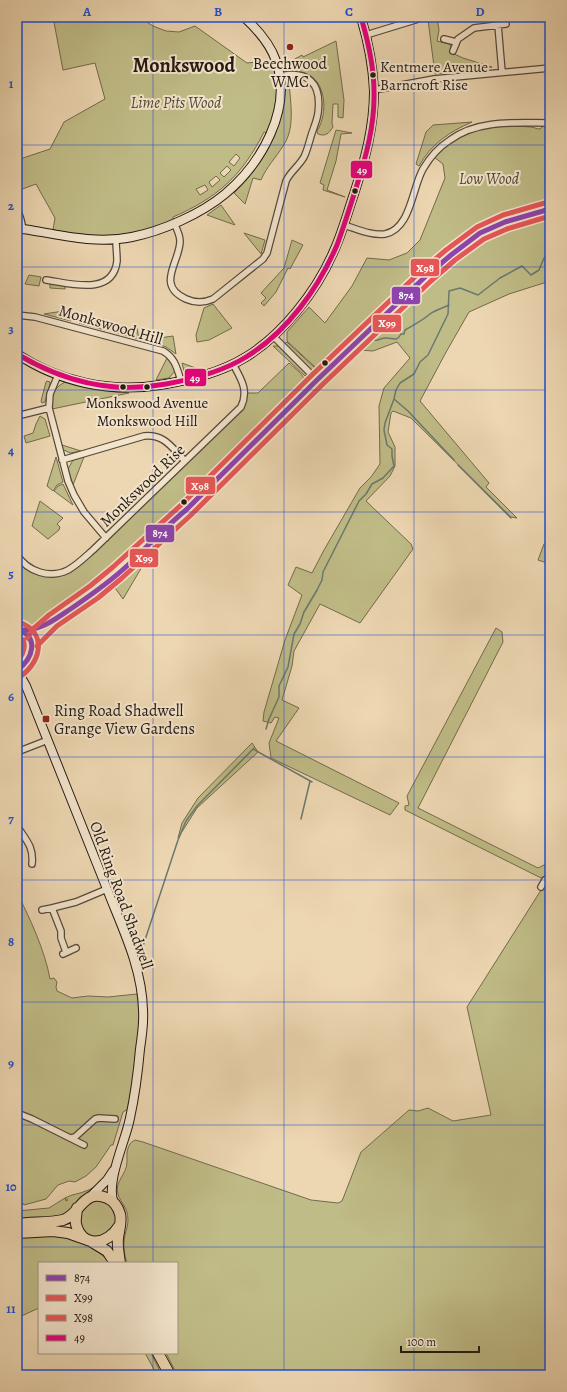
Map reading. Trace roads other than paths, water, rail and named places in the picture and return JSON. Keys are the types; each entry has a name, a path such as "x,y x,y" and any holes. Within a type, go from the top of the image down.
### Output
{"highway":[{"path":"17,1224 63,1220 90,1198 100,1196 109,1199 119,1210 120,1223 118,1245 120,1262"},
{"path":"77,1208 76,1225 83,1236 107,1251 114,1262"},
{"path":"17,1233 53,1231 100,1242 109,1238 116,1231 120,1223"},
{"path":"159,1354 170,1375"}],"main road":[{"path":"20,629 33,630 48,624 94,593 127,566 167,526 186,510 317,380 450,255 480,233 506,222 550,208"},
{"path":"32,642 48,624"},
{"path":"17,671 28,660 32,650 32,642 29,636 20,629"}],"street":[{"path":"17,208 22,220 20,230 97,240 116,240 142,234 174,223 198,212 224,195 250,167 264,146 279,107 279,76 276,60 259,32 244,17"},
{"path":"17,354 58,375 96,385 146,387 207,375 233,364 250,354 273,336 289,319 318,282 333,254 344,225 368,148 372,122 374,90 370,52 361,17"},
{"path":"366,35 422,17"},
{"path":"453,51 458,39 474,28 506,24"},
{"path":"498,25 502,72"},
{"path":"444,39 456,42"},
{"path":"374,90 434,80 550,68"},
{"path":"174,223 180,240 170,274 171,282 178,295 187,299 205,303 213,299 263,259 267,253 286,181 288,176 304,157 318,113 316,90 312,81 306,77 293,74 279,76"},
{"path":"344,225 372,234 387,234 398,228 405,219 417,180 423,168 439,149 450,139 460,133 492,124 550,123"},
{"path":"46,280 88,286 104,282 116,266 116,240"},
{"name":"Monkswood Hill","path":"17,315 35,317 163,351 172,358 181,381"},
{"path":"273,336 317,380"},
{"name":"Monkswood Rise","path":"17,556 31,569 40,573 58,573 75,565 106,538 241,406 245,394 244,386 233,364"},
{"path":"58,375 50,394 49,408 62,460 70,485 79,504 90,520 106,538"},
{"path":"17,416 49,408"},
{"path":"62,460 144,436 153,435 167,442 185,461"},
{"name":"Old Ring Road Shadwell","path":"26,686 25,675 28,660"},
{"name":"Old Ring Road Shadwell","path":"17,671 26,686 107,889 133,957 142,993 144,1010 143,1029 135,1091 128,1130 116,1168 112,1190 114,1203"},
{"path":"17,752 48,740"},
{"path":"17,826 32,848 32,864"},
{"path":"541,887 545,880 550,878"},
{"path":"42,910 76,902 107,889"},
{"path":"52,908 61,931 61,938 65,953 76,948"},
{"path":"17,1113 84,1145"},
{"path":"71,1138 75,1137 95,1119 115,1119"},
{"name":"Old Ring Road Shadwell","path":"90,1198 116,1168"}],"waterway":[{"path":"266,729 279,697 279,686 288,667 294,634 300,624 304,612 322,580 323,572 359,501 366,494 372,484 383,478 394,466 392,449 387,445 384,430 385,423 396,390 400,383 414,374 420,362 428,355 448,314 449,291 460,288 478,295 500,278 522,266 531,275 539,270 544,258 550,257"},
{"path":"370,339 374,341 384,338 396,339 401,334 404,334 405,330 437,310 449,305"},
{"path":"394,399 408,411 454,460"},
{"path":"458,465 511,518"},
{"path":"143,946 178,840 186,821 197,806 254,748"},
{"path":"253,749 312,782"},
{"path":"301,819 310,781"}],"place":[{"name":"Beechwood WMC","path":"290,47"},
{"name":"Kentmere Avenue Barncroft Rise","path":"373,75"},
{"name":"Monkswood Avenue Monkswood Hill","path":"147,387"},
{"name":"Ring Road Shadwell Grange View Gardens","path":"46,719"}],"district":[{"name":"Monkswood","path":"184,65"}],"park label":[{"name":"Lime Pits Wood","path":"176,102"},
{"name":"Low Wood","path":"489,178"}]}
